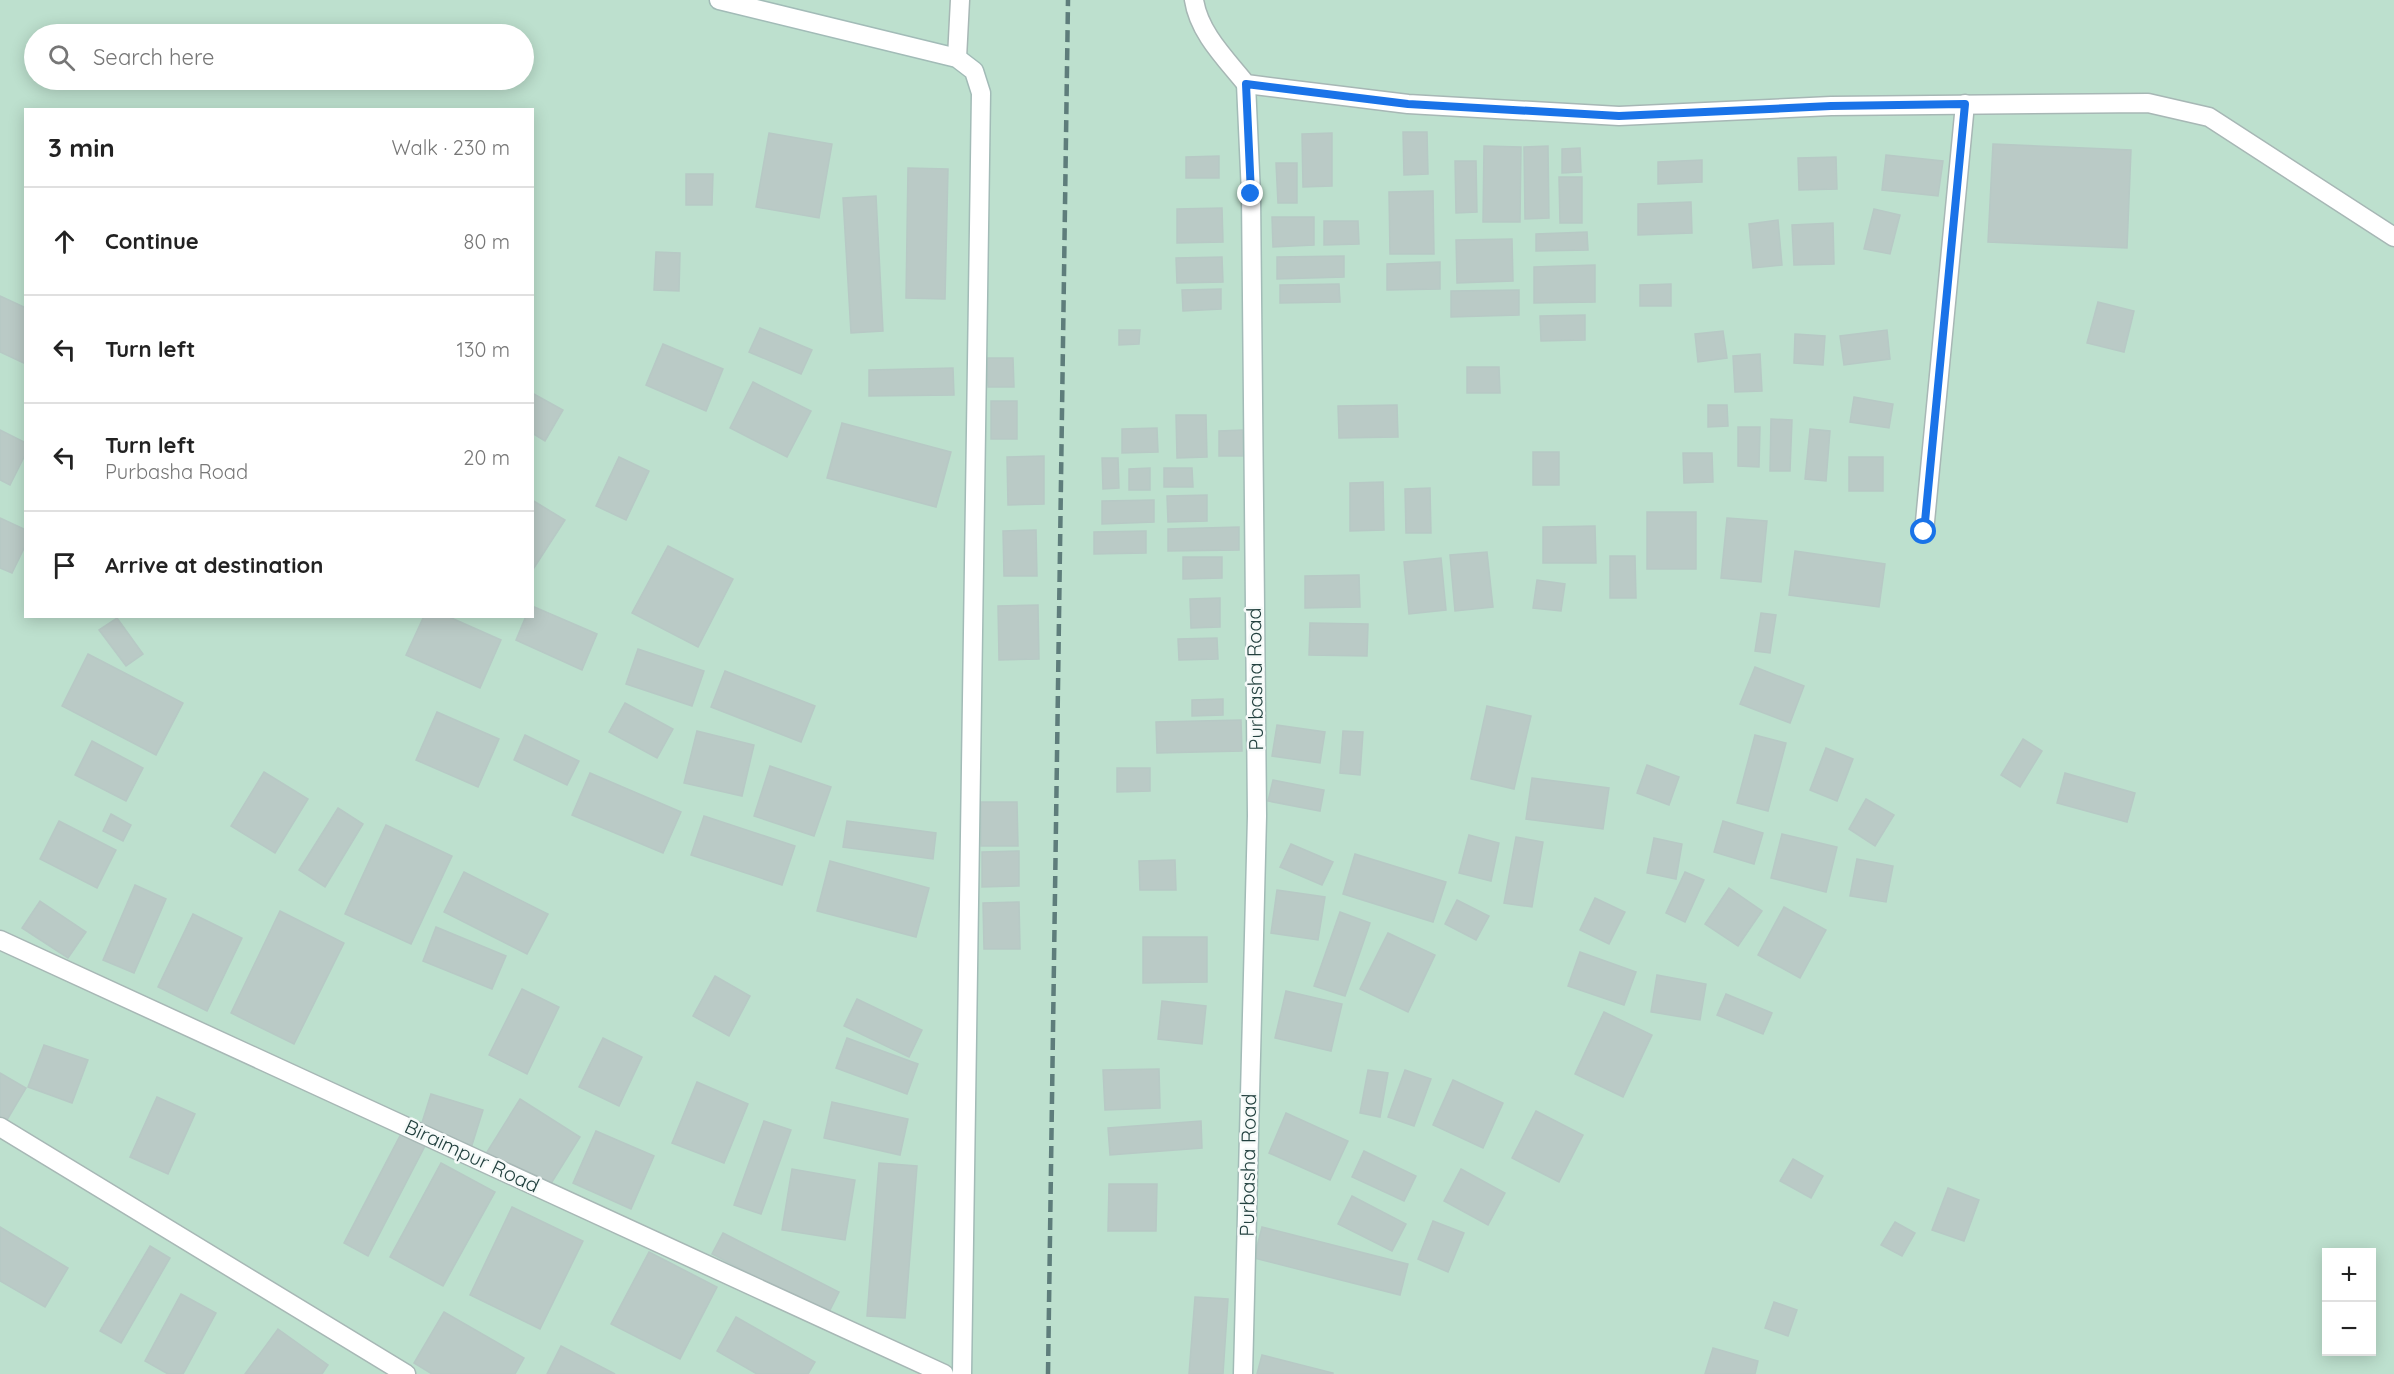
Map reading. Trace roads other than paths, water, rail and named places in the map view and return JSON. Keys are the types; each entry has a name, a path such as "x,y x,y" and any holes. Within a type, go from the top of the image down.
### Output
{"street":[{"path":"719,0 957,58 974,70 981,93 963,1374"},
{"path":"957,58 960,0"},
{"path":"1194,0 1197,16 1213,44 1246,84 1408,104 1619,116 1831,106 2148,103 2209,117 2394,237"},
{"name":"Purbasha Road","path":"1243,1374 1257,816 1251,194 1246,84"},
{"path":"1924,532 1965,104"},
{"name":"Biraimpur Road","path":"0,940 944,1374"},
{"path":"0,1127 406,1374"}],"railway":[{"path":"1048,1374 1068,0"}]}
